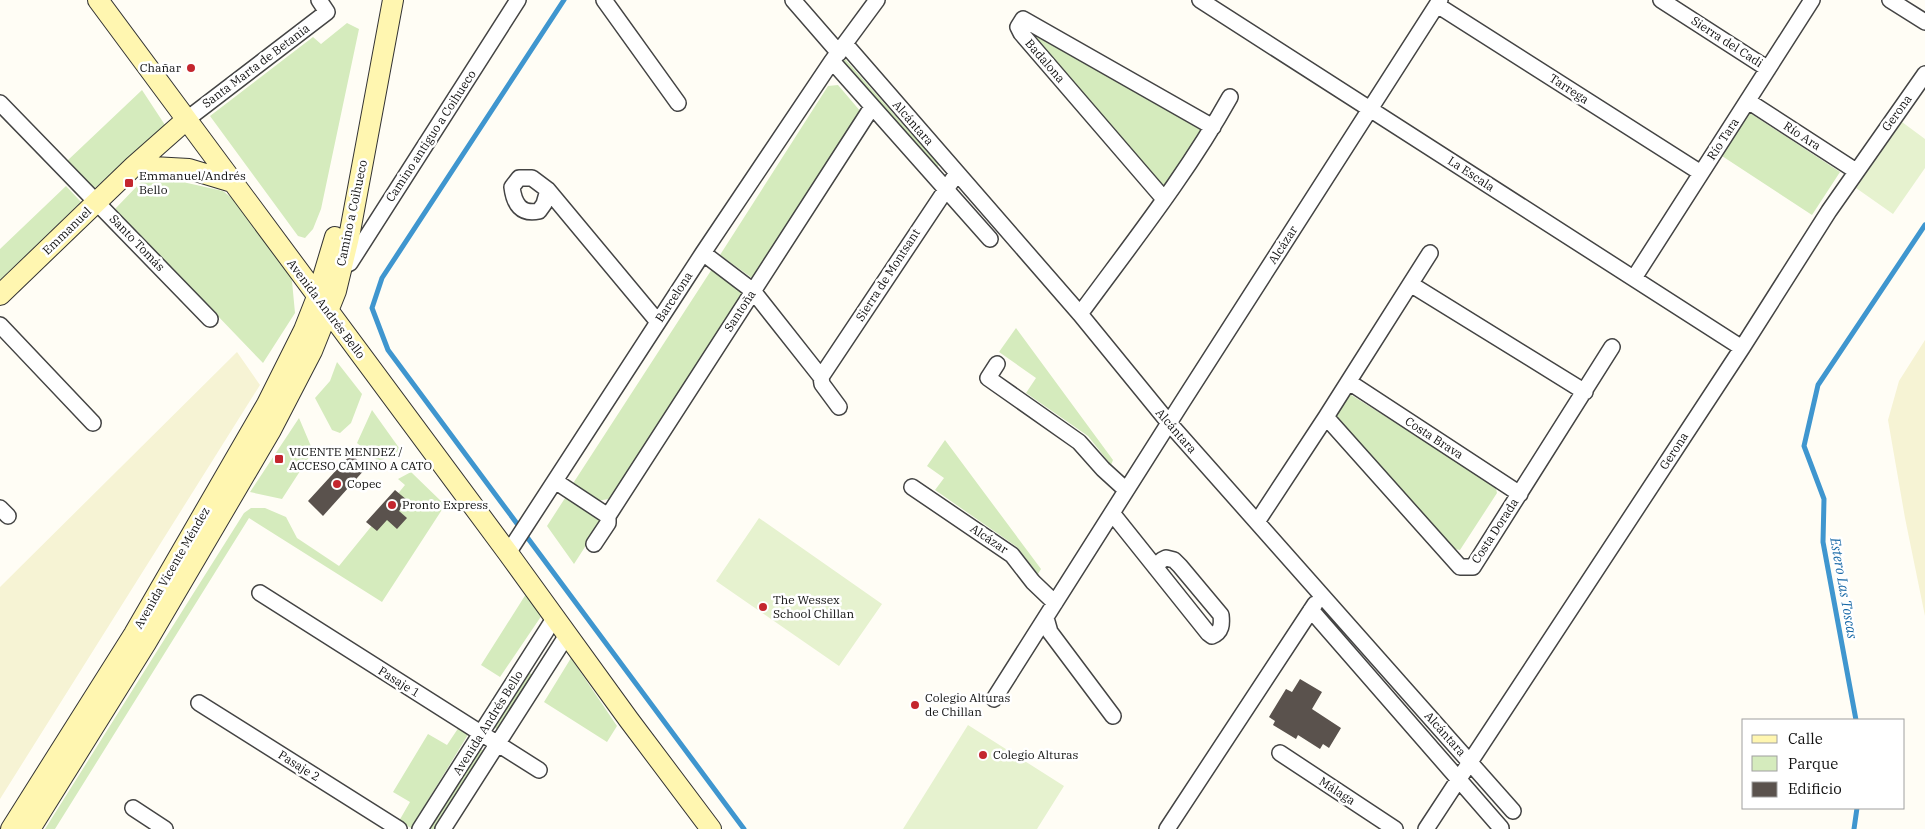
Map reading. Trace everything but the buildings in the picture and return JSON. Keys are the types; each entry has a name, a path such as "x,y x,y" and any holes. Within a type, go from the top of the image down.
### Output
{"main road":[{"name":"Camino a Coihueco","path":"323,305 360,183 371,112 393,0"},
{"name":"Avenida Andrés Bello","path":"102,1 186,120 323,305 513,545 567,635 711,829"},
{"name":"Emmanuel","path":"0,296 134,166 186,120"},
{"path":"134,166 189,170 232,182"},
{"path":"304,330 297,270 335,263"},
{"name":"Avenida Vicente Méndez","path":"10,829 134,634 267,404 304,330 323,305"},
{"name":"Avenida Vicente Méndez","path":"30,829 146,643 271,430 309,356 323,305"},
{"path":"309,356 328,329 334,329 347,336"}],"street":[{"name":"Camino antiguo a Coihueco","path":"335,263 347,266 352,260 518,0"},
{"path":"604,0 678,103"},
{"name":"Alcántara","path":"793,0 839,53 957,173 1080,314 1169,423 1513,811"},
{"name":"Barcelona","path":"513,545 703,253 877,0"},
{"name":"La Escala","path":"1201,0 1742,348"},
{"name":"Sierra del Cadi","path":"1661,0 1768,69"},
{"name":"Río Tara","path":"1634,278 1812,0"},
{"path":"1890,0 1925,22"},
{"name":"Alcázar","path":"994,699 1439,2"},
{"name":"Tarrega","path":"1439,2 1701,173"},
{"name":"Santa Marta de Betania","path":"186,120 323,6"},
{"name":"Badalona","path":"1164,199 1021,33 1018,28 1023,18 1213,127"},
{"name":"Alcántara","path":"839,53 872,107 990,239"},
{"name":"Gerona","path":"1426,829 1856,171 1925,74"},
{"path":"1080,314 1164,199 1213,127 1230,98"},
{"name":"Río Ara","path":"1748,101 1856,171"},
{"name":"Santo Tomás","path":"0,103 210,319"},
{"name":"Santoña","path":"594,544 608,523 608,516 872,107"},
{"name":"Sierra de Montsant","path":"821,377 957,173"},
{"path":"548,190 658,322"},
{"path":"703,253 753,291 821,377 822,384 839,407"},
{"path":"1257,522 1412,285 1430,253"},
{"path":"1412,285 1585,392"},
{"path":"0,325 93,423"},
{"name":"Costa Dorada","path":"1326,417 1460,567 1473,567 1612,347"},
{"path":"997,364 988,378 1079,442 1103,469 1126,490"},
{"name":"Costa Brava","path":"1349,382 1520,494"},
{"path":"555,481 608,516"},
{"name":"Alcázar","path":"912,487 1012,555 1033,582 1055,603"},
{"path":"1112,513 1155,568 1208,633 1212,636 1217,634 1220,629 1221,615 1180,566 1174,560 1166,558 1155,568"},
{"name":"Pasaje 1","path":"260,594 539,770"},
{"path":"1167,829 1321,594"},
{"name":"Alcántara","path":"1311,610 1501,828"},
{"name":"Avenida Andrés Bello","path":"420,829 555,617"},
{"path":"1046,618 1050,632 1113,716"},
{"name":"Avenida Andrés Bello","path":"443,829 567,635"},
{"name":"Pasaje 2","path":"199,702 399,829"},
{"name":"Málaga","path":"1280,753 1395,829"},
{"path":"133,808 166,829"}],"shaded area":[{"path":"1925,340 1925,616 1888,420 1899,381"},
{"path":"237,352 260,385 0,799 0,587"}],"green space":[{"path":"347,23 359,29 321,209 313,229 305,238 298,236 210,116 313,37 321,44"},
{"path":"1023,24 1209,129 1162,195 1021,30"},
{"path":"845,59 939,165 935,169 841,63"},
{"path":"838,85 861,112 752,278 720,255 828,86"},
{"path":"142,90 165,125 94,189 67,161"},
{"path":"1750,113 1840,172 1812,215 1722,156"},
{"path":"1902,122 1925,139 1925,168 1893,214 1856,188"},
{"path":"165,178 223,191 233,199 284,262 292,281 295,313 263,363 115,209 141,182 148,179"},
{"path":"66,186 81,202 0,280 0,249"},
{"path":"712,269 744,293 609,499 596,501 572,485"},
{"path":"1016,328 1113,460 1111,465 1088,436 1026,393 1036,378 999,352"},
{"path":"337,362 362,394 351,423 340,433 332,430 315,398 330,381"},
{"path":"1348,393 1495,485 1497,493 1460,550 1449,548 1333,415"},
{"path":"372,410 402,452 387,455 380,463 357,443"},
{"path":"299,418 313,451 282,499 250,492"},
{"path":"945,440 1041,569 1038,574 1017,547 935,490 944,478 927,466"},
{"path":"411,472 445,505 382,602 249,518 55,829 45,829 244,513 251,508 265,508 286,517 297,538 339,566 405,485 398,479"},
{"path":"567,495 603,519 574,564 547,526"},
{"path":"759,518 882,604 839,666 716,581"},
{"path":"526,594 542,615 500,677 481,665"},
{"path":"571,658 617,726 607,742 544,702"},
{"path":"528,672 533,675 498,730 494,727"},
{"name":"Colegio Alturas","path":"968,725 1064,786 1037,829 903,829"},
{"path":"459,727 469,733 411,828 399,821 410,802 393,792 428,734 447,745"},
{"path":"479,748 484,751 435,829 429,829"}],"waterway":[{"path":"564,0 382,278 372,308 388,350 744,829"},
{"name":"Estero Las Toscas","path":"1856,719 1823,542 1824,499 1804,446 1818,385 1925,225"},
{"name":"Estero Las Toscas","path":"1854,829 1857,809"}],"place":[{"name":"Chañar","path":"191,68"},
{"name":"Emmanuel/Andrés Bello","path":"129,183"},
{"name":"VICENTE MENDEZ / ACCESO CAMINO A CATO","path":"279,459"},
{"name":"Copec","path":"337,484"},
{"name":"Pronto Express","path":"392,505"},
{"name":"The Wessex School Chillan","path":"763,607"},
{"name":"Colegio Alturas de Chillan","path":"915,705"},
{"name":"Colegio Alturas","path":"983,755"}]}
